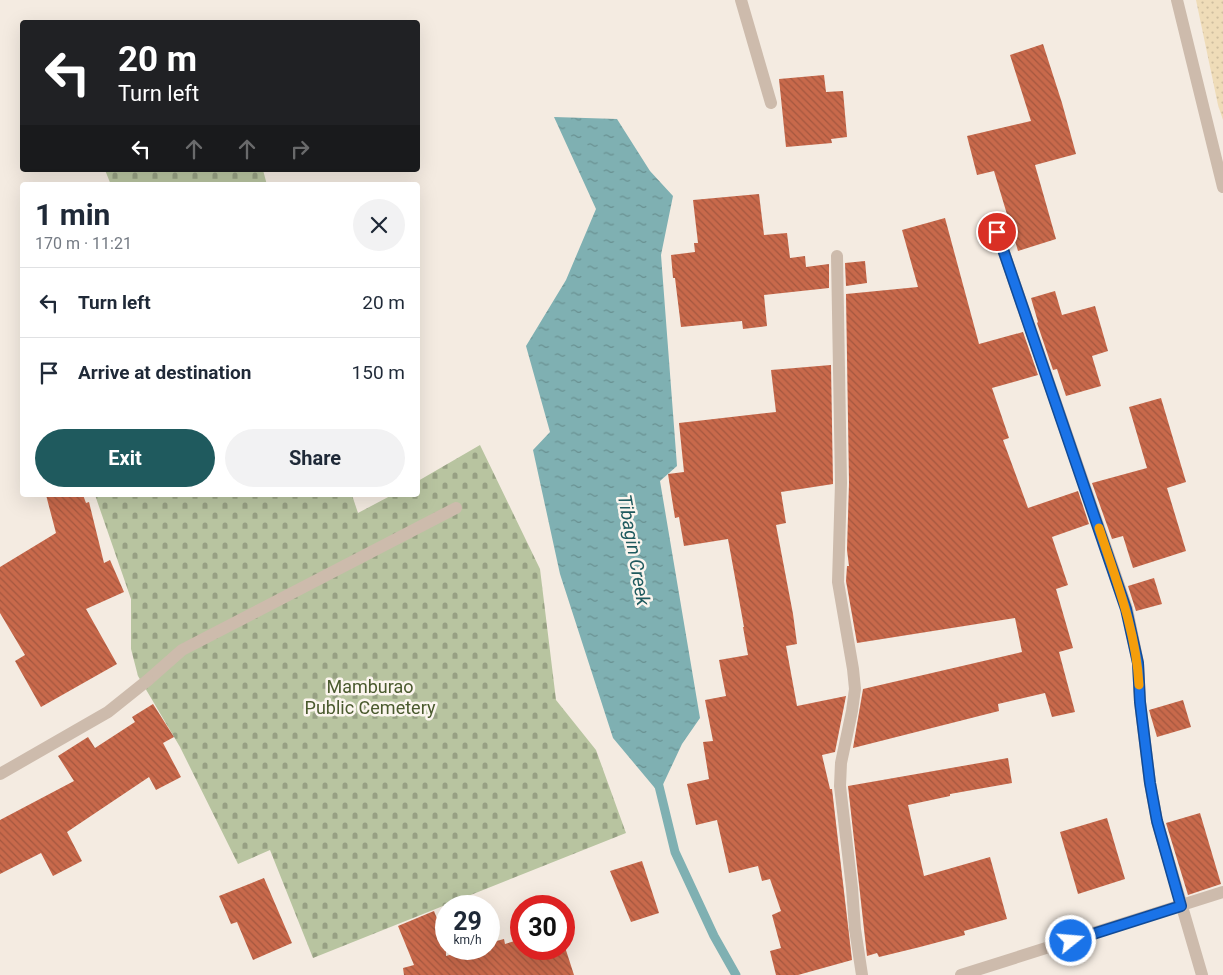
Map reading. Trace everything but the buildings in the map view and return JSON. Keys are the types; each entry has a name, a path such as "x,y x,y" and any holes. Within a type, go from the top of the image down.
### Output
{"street":[{"path":"741,0 771,103"},
{"path":"1177,0 1223,187"},
{"path":"997,232 1126,609 1138,663 1140,702 1150,783 1157,821 1202,975"},
{"path":"837,256 841,483 838,582 854,668 855,689 841,763 840,786 855,929 862,975"},
{"path":"0,774 108,712 182,650 456,508"},
{"path":"961,975 1223,892"}],"sand":[{"path":"1196,0 1223,0 1223,120 1218,105"}],"green space":[{"path":"106,172 264,172 266,182 110,182"},
{"name":"Mamburao Public Cemetery","path":"480,445 540,569 556,700 596,750 626,833 471,895 435,895 435,909 313,958 270,850 238,864 180,747 138,676 131,649 131,599 96,497 353,497 358,513 388,497 420,497 420,480"}],"water":[{"path":"554,117 617,119 650,171 673,196 661,255 677,466 660,481 700,718 682,744 659,793 613,738 560,574 533,450 550,432 526,346 566,280 596,209"}],"waterway":[{"name":"Tibagin Creek","path":"658,782 675,852 714,936 736,975"}],"slow traffic":[{"path":"1099,528 1126,609 1138,663 1139,685"}],"route":[{"path":"997,232 1126,609 1138,663 1140,702 1150,783 1157,821 1181,906 1071,941"}]}
